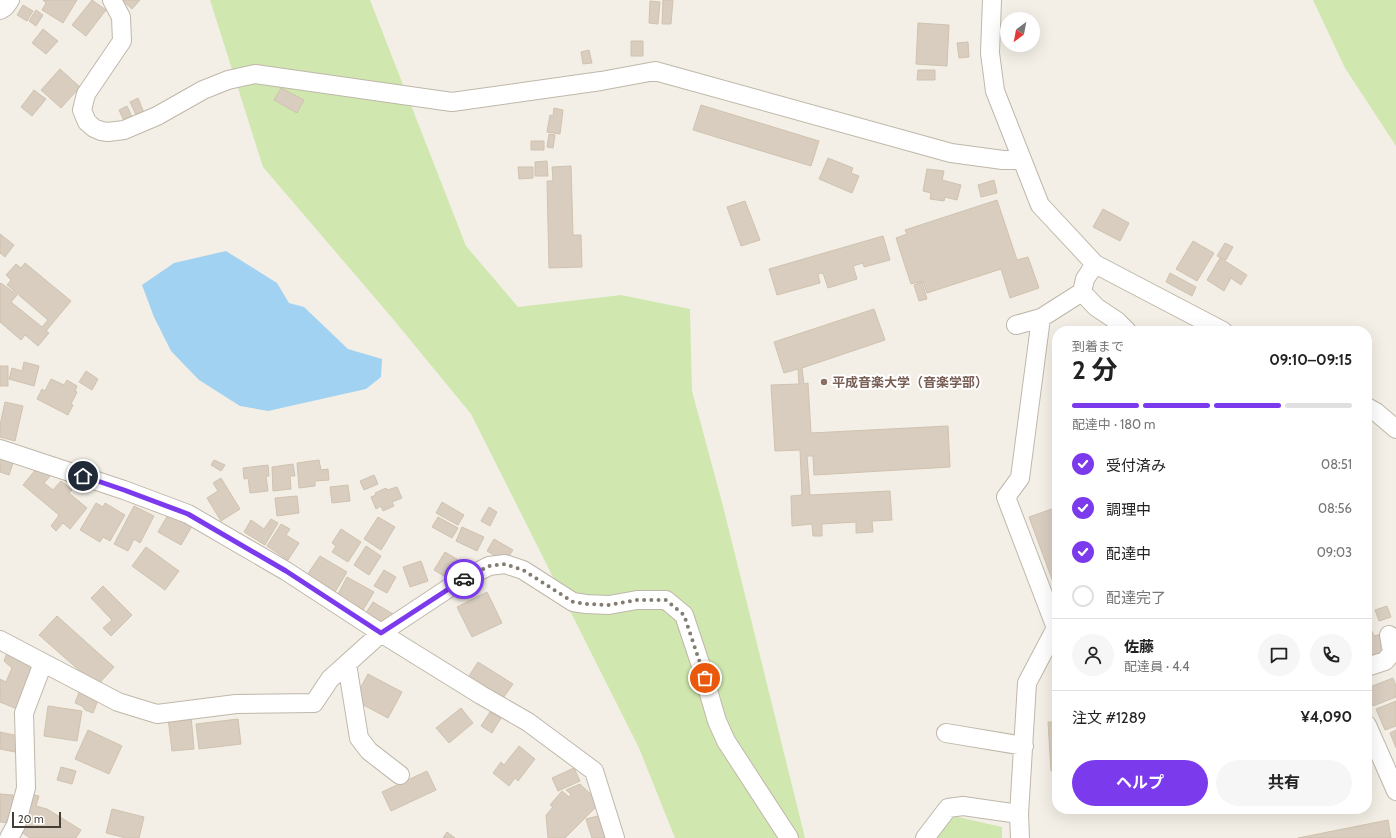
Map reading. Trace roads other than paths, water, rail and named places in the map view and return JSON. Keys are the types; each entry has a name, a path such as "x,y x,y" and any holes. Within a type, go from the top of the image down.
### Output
{"street":[{"path":"0,10 5,7 10,0"},
{"path":"112,0 121,17 122,41 86,94 82,110 87,122 94,128 101,131 124,130 157,116 203,90 228,80 255,74 452,102 601,81 655,71 951,153 1003,160 1022,160"},
{"path":"992,0 990,53 995,91 1040,205 1095,264 1213,326"},
{"path":"1016,325 1041,318 1082,292 1085,279 1095,264"},
{"path":"1082,292 1096,307 1122,326"},
{"path":"1041,318 1020,478 1006,497 1052,617"},
{"path":"1372,410 1396,429"},
{"path":"0,450 124,490 188,514 286,571 381,633 481,695 528,722 594,771 615,838"},
{"path":"0,640 118,702 157,714 236,704 314,703 330,679 381,633 458,582 489,566 505,564 523,570 573,602 609,605 637,600 666,600 684,615 717,721 726,741 789,838"},
{"path":"1020,838 1019,814 1027,683 1052,635"},
{"path":"1372,665 1385,661 1392,653 1389,635"},
{"path":"9,838 16,825 26,788 24,713 42,663"},
{"path":"347,664 359,738 369,751 400,775"},
{"path":"946,733 1024,746"},
{"path":"1372,736 1396,791"},
{"path":"925,838 948,808 963,806 1019,814"}],"water":[{"path":"226,251 277,283 289,303 304,307 348,349 382,359 381,377 366,389 268,411 240,406 199,380 171,351 154,317 142,285 174,263"}],"place":[{"name":"平成音楽大学（音楽学部）","path":"824,382"}]}
